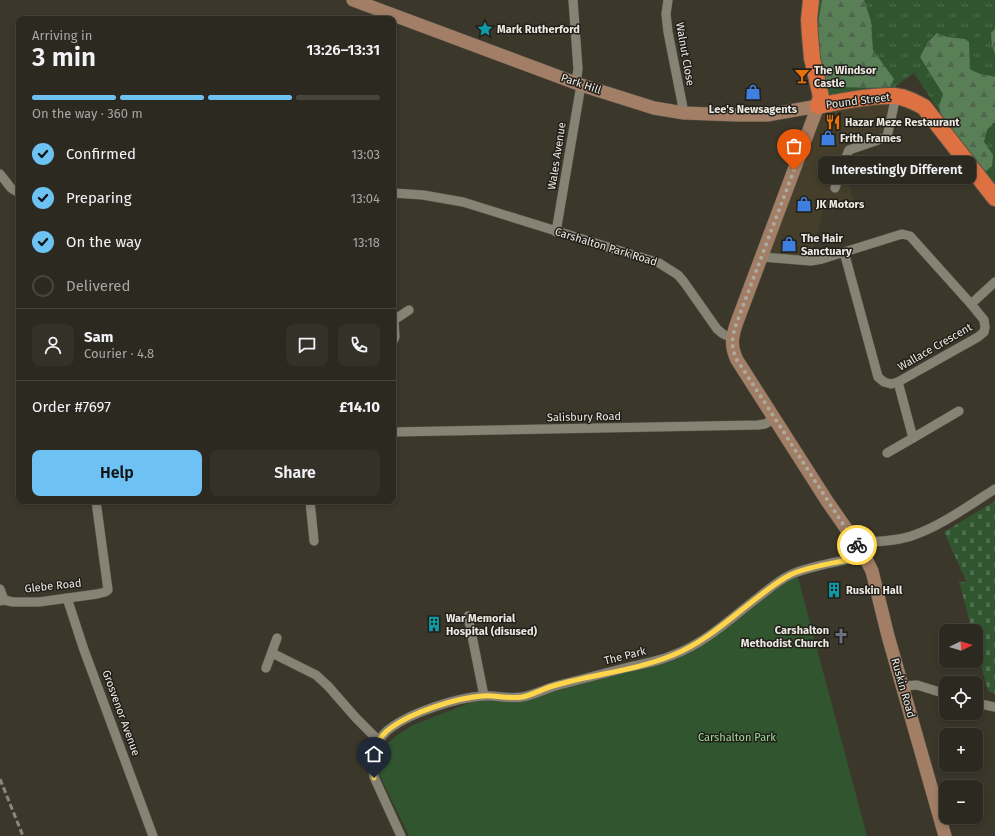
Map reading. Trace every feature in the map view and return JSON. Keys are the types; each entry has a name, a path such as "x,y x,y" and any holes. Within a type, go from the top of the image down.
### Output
{"highway":[{"path":"811,0 809,20 812,58 821,97 818,106"},
{"name":"Pound Street","path":"818,106 896,96 915,102 924,107 995,198"}],"main road":[{"name":"Park Hill","path":"353,0 371,4 578,84 654,108 684,113 767,115 818,106"},
{"path":"818,106 739,314 732,338 732,350 774,419 859,548"},
{"name":"Ruskin Road","path":"859,548 872,571 945,836"}],"street":[{"name":"Wales Avenue","path":"556,232 578,84 573,0"},
{"name":"Walnut Close","path":"668,0 666,14 668,32 684,113"},
{"path":"835,188 849,150 887,137 896,96"},
{"path":"0,174 11,188 16,191"},
{"name":"Carshalton Park Road","path":"396,193 450,199 659,263 667,267 684,282 717,329 723,334 732,338"},
{"name":"Wallace Crescent","path":"761,257 811,260 844,252 902,234 910,236 972,304 984,320 984,332 978,337 898,382 891,384 884,382 878,377 844,252"},
{"path":"972,304 995,282"},
{"path":"396,319 409,310"},
{"path":"898,382 913,438"},
{"path":"887,453 959,411"},
{"name":"Salisbury Road","path":"396,432 758,425 765,424 774,419"},
{"path":"859,548 913,536 929,530 995,489"},
{"name":"Glebe Road","path":"2,600 12,602 39,602 105,592 108,590 96,504"},
{"path":"310,504 314,541"},
{"name":"The Park","path":"378,740 391,727 442,704 484,696 519,698 532,695 552,686 655,661 673,655 692,646 715,631 767,590 789,575 804,570 857,558 859,548"},
{"path":"0,589 2,600"},
{"name":"Grosvenor Avenue","path":"67,598 84,650 153,836"},
{"path":"468,616 484,696"},
{"path":"266,668 277,638"},
{"path":"272,653 316,675 378,740 373,754 372,767 374,778 401,836"},
{"path":"903,686 917,685 939,692"},
{"path":"983,704 995,707"}],"shaded area":[{"path":"891,100 885,136 847,148 843,167 854,201 823,211 811,258 766,254 823,113 835,106"}],"green space":[{"path":"814,0 995,0 995,191 952,131 914,73 893,89 821,97"},
{"path":"822,0 864,0 871,21 873,50 894,79 889,88 834,87 823,76 818,51 817,29"},
{"path":"995,29 995,54 992,46 991,33"},
{"path":"937,33 947,37 965,39 969,42 970,69 995,77 995,123 993,123 987,130 984,142 993,155 992,166 984,173 941,116 939,106 943,94 920,57 928,42"},
{"path":"995,501 995,694 988,691 982,668 983,668 983,624 970,624 959,581 967,583 944,532"},
{"name":"Carshalton Park","path":"797,574 867,836 409,836 379,774 386,745 396,736 413,725 482,698 517,700 674,658 768,592"}],"railway":[{"path":"0,779 23,836"}],"way so far":[{"path":"794,170 737,322 732,338 732,350 827,501 857,545"}],"place":[{"name":"Mark Rutherford","path":"485,29"},
{"name":"The Windsor Castle","path":"802,76"},
{"name":"Lee's Newsagents","path":"753,92"},
{"name":"Hazar Meze Restaurant","path":"833,122"},
{"name":"Frith Frames","path":"828,138"},
{"name":"Interestingly Different","path":"794,170"},
{"name":"JK Motors","path":"804,204"},
{"name":"The Hair Sanctuary","path":"789,244"},
{"name":"Ruskin Hall","path":"834,590"},
{"name":"War Memorial Hospital (disused)","path":"434,624"},
{"name":"Carshalton Methodist Church","path":"841,636"}],"route":[{"path":"374,778 372,767 373,754 378,740 391,727 406,719 442,704 462,699 484,696 519,698 532,695 552,686 655,661 673,655 692,646 715,631 767,590 789,575 804,570 857,558 863,553 857,545"}]}
